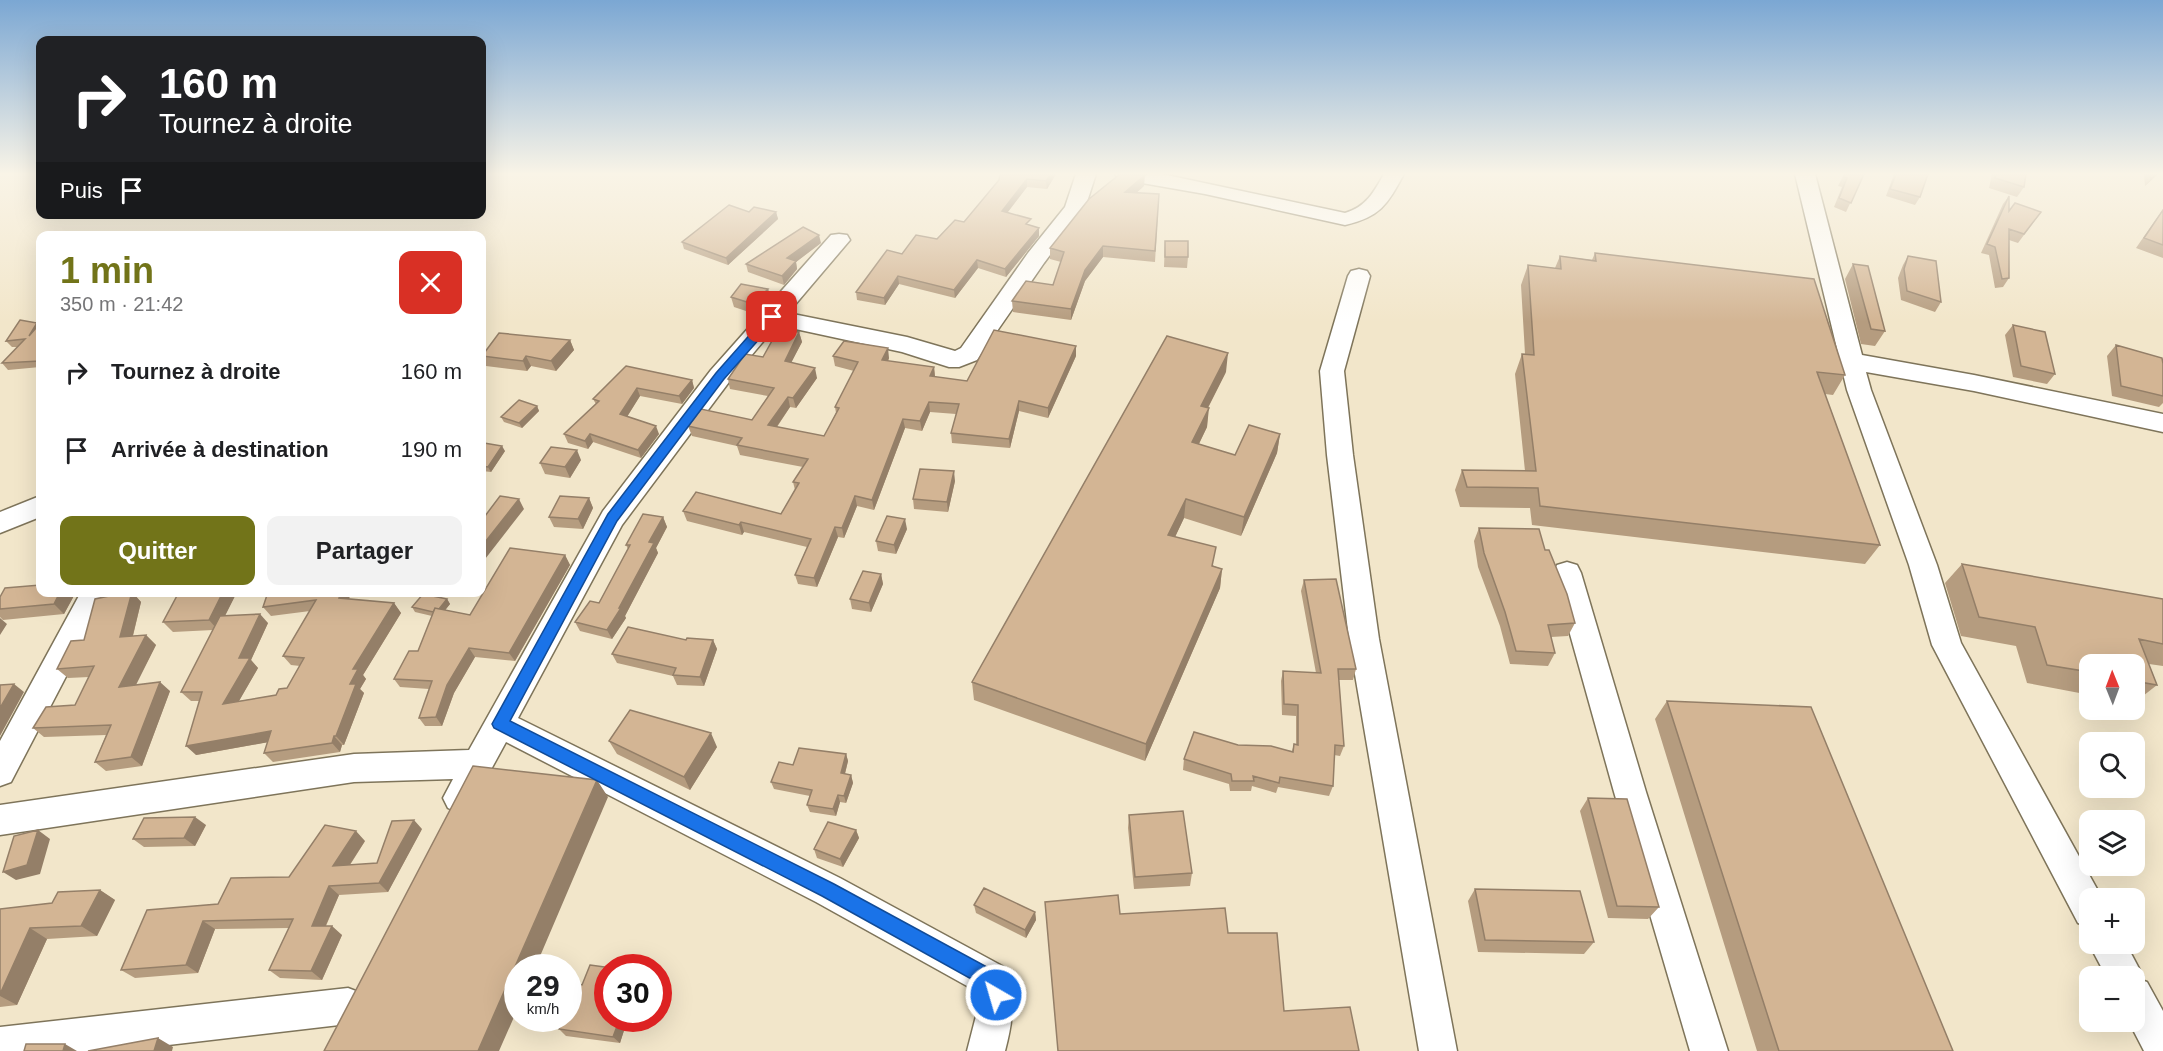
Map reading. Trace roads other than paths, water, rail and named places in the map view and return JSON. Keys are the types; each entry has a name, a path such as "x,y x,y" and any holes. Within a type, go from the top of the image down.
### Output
{"street":[{"path":"772,317 907,345 949,359 959,359 969,354 1063,223"},
{"path":"1817,223 1859,390 1923,565 1947,645 2079,891"},
{"path":"446,821 612,518 720,376 839,240"},
{"path":"1359,276 1332,371 1340,455 1364,639 1438,1051"},
{"path":"1852,361 1974,383 2163,423"},
{"path":"0,523 36,508"},
{"path":"1567,573 1633,804 1709,1051"},
{"path":"1,770 93,597"},
{"path":"500,724 828,890 991,980 996,995 995,1018 986,1051"},
{"path":"0,820 354,768 477,764"},
{"path":"0,1046 347,1008"},
{"path":"2145,1015 2163,1048"}]}
